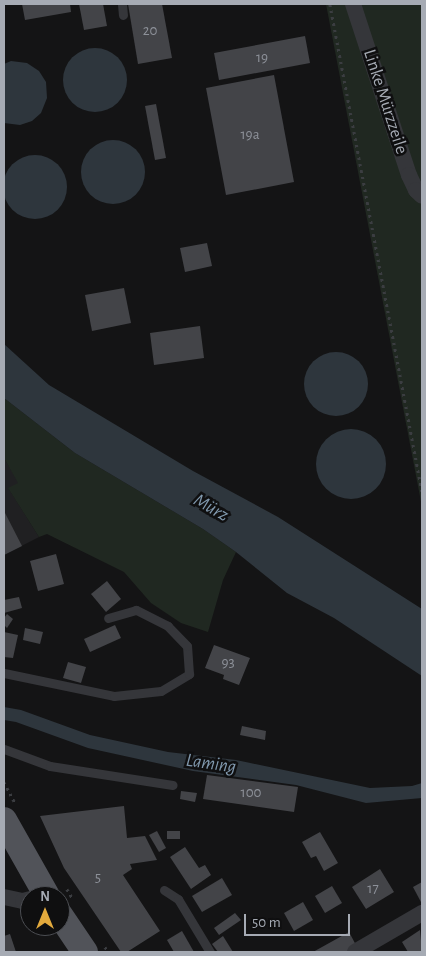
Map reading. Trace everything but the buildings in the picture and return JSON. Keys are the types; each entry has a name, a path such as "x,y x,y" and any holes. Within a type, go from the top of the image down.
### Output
{"main road":[{"path":"4,820 35,886"},
{"path":"70,930 85,952"}],"street":[{"name":"Linke Mürzzeile","path":"353,4 409,175 416,190 422,196"},
{"path":"4,897 20,900"},
{"path":"355,952 422,913"}],"lane":[{"path":"122,4 124,16"},
{"path":"4,673 114,696 161,691 188,674 187,646 168,626 136,610 108,618"},
{"path":"4,749 50,766 173,785"},
{"path":"164,890 178,899 210,952"}],"path":[{"path":"330,4 422,492"}],"shaded area":[{"path":"326,4 422,4 422,507"},
{"path":"4,398 75,453 203,529 236,552 223,580 208,632 181,623 151,603 124,572 47,534 39,537 8,488 18,483 4,458"},
{"path":"4,458 19,483 9,489 39,537 4,555"}],"water":[{"path":"95,48 107,51 118,57 124,68 127,80 124,92 118,103 107,109 95,112 83,109 72,103 66,92 63,80 66,68 72,57 83,51"},
{"path":"11,61 27,63 39,71 46,82 47,98 41,113 32,121 20,125 4,123 4,64"},
{"path":"113,140 125,143 136,149 142,160 145,172 142,184 136,195 125,201 113,204 101,201 90,195 84,184 81,172 84,160 90,149 101,143"},
{"path":"35,155 53,161 61,169 67,187 61,205 53,213 35,219 17,213 9,205 3,187 9,169 17,161"},
{"name":"Mürz","path":"4,344 49,385 193,471 278,517 422,609 422,676 334,618 287,593 236,552 203,529 75,453 4,398"},
{"path":"336,352 348,354 359,361 366,372 368,384 366,396 359,407 348,414 336,416 324,414 313,407 306,396 304,384 306,372 313,361 324,354"},
{"path":"351,429 364,432 376,439 383,451 386,464 383,477 376,489 364,496 351,499 338,496 326,489 319,477 316,464 319,451 326,439 338,432"},
{"name":"Laming","path":"4,707 21,710 90,735 168,752 236,760 370,788 412,786 422,783 422,798 366,803 296,785 193,771 88,748 16,722 4,720"}]}
